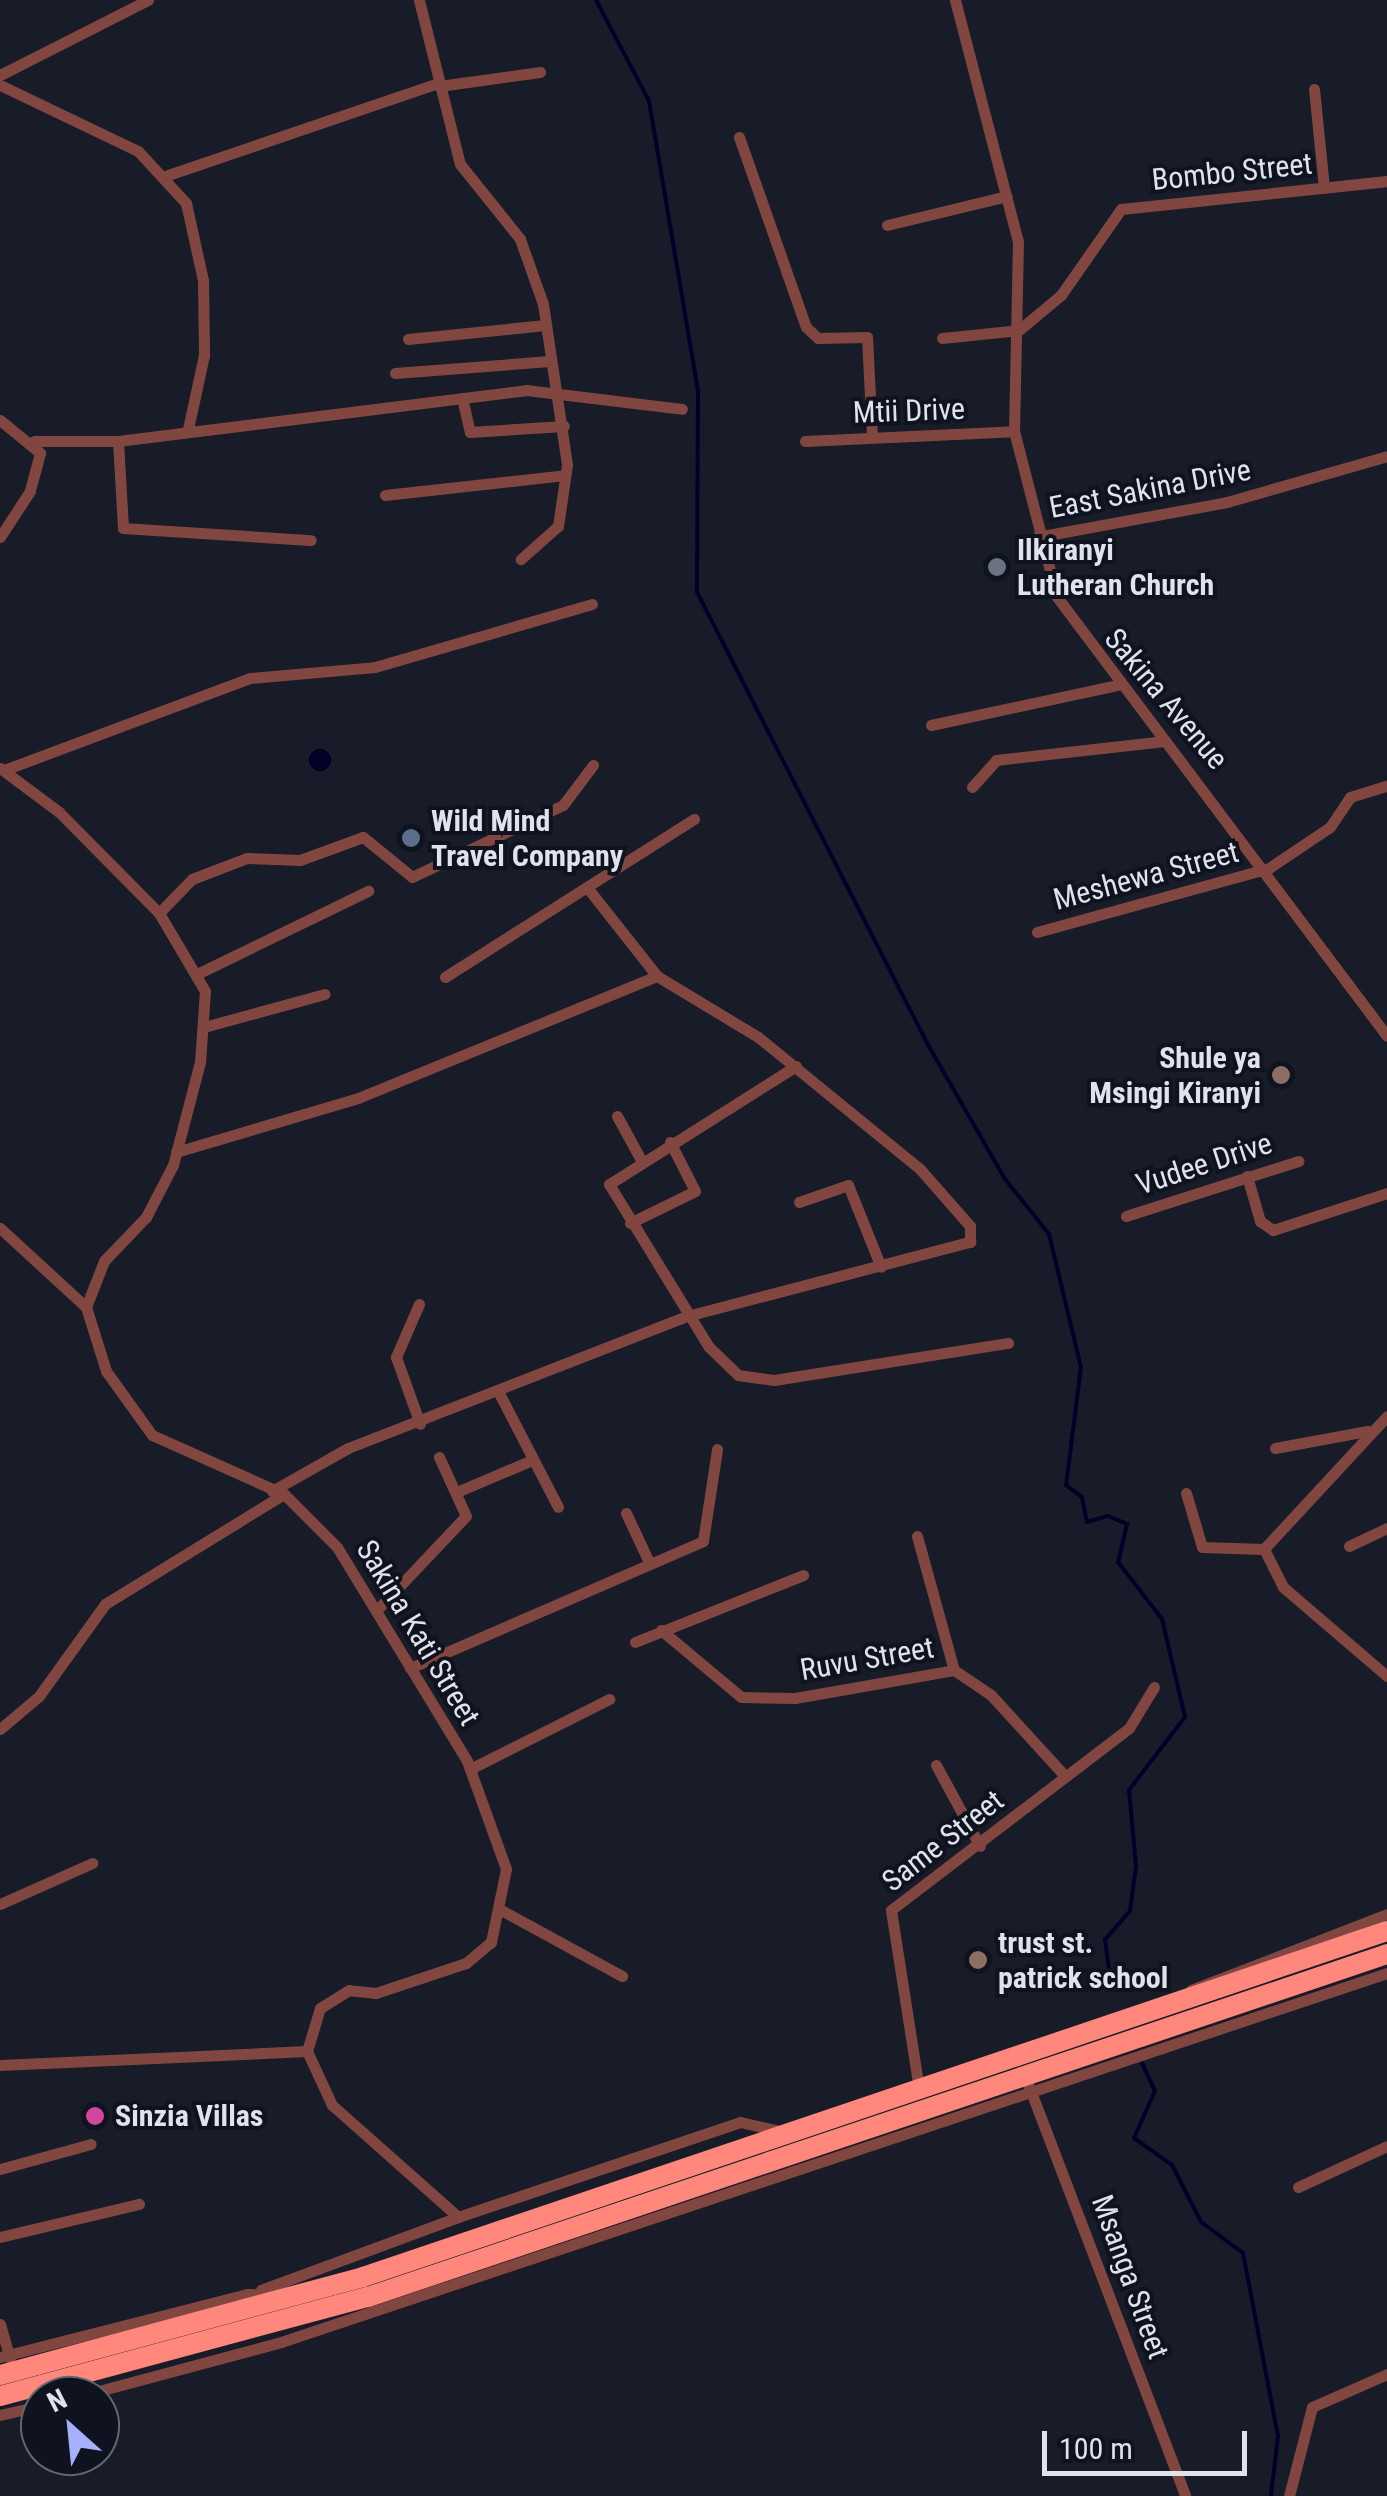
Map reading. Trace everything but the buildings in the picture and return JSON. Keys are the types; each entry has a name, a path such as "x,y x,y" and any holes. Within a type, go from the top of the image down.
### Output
{"highway":[{"path":"0,2396 368,2298 1028,2086 1346,1956 1387,1931"},
{"path":"6,2365 290,2296 1171,2003 1346,1956 1387,1954"}],"street":[{"path":"0,75 148,0"},
{"path":"419,0 438,84 468,181 520,238 544,325 564,426 565,475 558,526 521,560"},
{"name":"Sakina Avenue","path":"955,0 1007,196 1023,277 1014,431 1037,537 1064,611 1117,685 1269,868 1387,1036"},
{"path":"168,175 438,84 540,72"},
{"path":"0,85 168,175 196,229 203,280 204,354 188,429"},
{"path":"1314,89 1324,188"},
{"path":"739,137 806,327 818,338 868,337 872,436"},
{"name":"Bombo Street","path":"1019,330 1061,295 1122,209 1387,180"},
{"path":"887,226 1007,196"},
{"path":"408,339 544,325"},
{"path":"942,338 1019,330"},
{"path":"396,373 550,361"},
{"path":"0,420 34,441 118,441 188,429 556,390 682,409"},
{"path":"462,398 470,432 564,426"},
{"name":"Mtii Drive","path":"805,441 1014,431"},
{"path":"0,538 30,490 40,462 34,441"},
{"path":"118,441 124,528 310,540"},
{"name":"East Sakina Drive","path":"1037,537 1214,505 1387,456"},
{"path":"385,495 565,475"},
{"path":"0,1228 86,1308 104,1261 158,1199 176,1152 204,1027 201,972 159,913 2,769 250,678 375,666 592,604"},
{"path":"931,725 1117,685"},
{"path":"972,788 996,760 1165,741"},
{"path":"159,913 192,879 247,858 300,860 363,837 412,877 563,805 593,765"},
{"name":"Meshewa Street","path":"1036,932 1269,868 1330,827 1350,798 1387,786"},
{"path":"445,978 589,890 694,819"},
{"path":"0,1729 38,1696 105,1604 348,1448 500,1395 688,1316 970,1242 972,1230 920,1169 796,1066 657,976 589,890"},
{"path":"201,972 368,892"},
{"path":"176,1152 342,1104 657,976"},
{"path":"204,1027 325,994"},
{"path":"796,1066 640,1158 609,1184 688,1316 749,1379 1008,1343"},
{"path":"617,1116 640,1158"},
{"path":"630,1224 695,1192 670,1142"},
{"name":"Vudee Drive","path":"1126,1216 1298,1161"},
{"path":"1246,1176 1260,1221 1273,1230 1387,1193"},
{"path":"799,1202 848,1185 881,1266"},
{"path":"419,1304 396,1357 420,1424"},
{"name":"Sakina Kati Street","path":"86,1308 106,1371 152,1435 278,1492 337,1547 470,1769 506,1869 501,1910 490,1942 466,1962 392,1989 331,1996 310,2024 306,2051"},
{"path":"500,1395 558,1507"},
{"path":"1274,1448 1367,1430 1387,1416"},
{"path":"1186,1493 1202,1547 1264,1548 1340,1477 1367,1430"},
{"path":"410,1668 648,1560 703,1541 718,1449"},
{"path":"377,1610 460,1527 459,1492 439,1457"},
{"path":"459,1492 532,1460"},
{"path":"626,1513 648,1560"},
{"path":"1349,1546 1387,1528"},
{"path":"917,1536 954,1670"},
{"path":"1264,1548 1283,1587 1387,1676"},
{"path":"635,1642 803,1576"},
{"name":"Ruvu Street","path":"661,1630 741,1696 795,1698 954,1670 991,1695 1064,1775"},
{"name":"Same Street","path":"919,2089 891,1910 980,1846 1064,1775 1128,1728 1154,1687"},
{"path":"470,1769 609,1699"},
{"path":"936,1765 980,1846"},
{"path":"0,1904 92,1863"},
{"path":"501,1910 622,1976"},
{"path":"1171,2003 1219,1973 1387,1914"},
{"path":"120,2385 281,2342 1028,2086 1387,1973"},
{"path":"0,2065 306,2051 347,2124 458,2217"},
{"name":"Msanga Street","path":"1028,2086 1184,2496"},
{"path":"0,2324 6,2365 257,2292 458,2217 740,2122 789,2133"},
{"path":"0,2169 92,2144"},
{"path":"1298,2187 1387,2146"},
{"path":"0,2237 139,2204"},
{"path":"257,2292 290,2296"},
{"path":"1289,2496 1312,2407 1387,2374"}],"water":[{"path":"320,749 328,752 328,768 320,771 312,768 309,760 312,752"}],"waterway":[{"path":"596,0 649,101 698,391 697,592 927,1043 1005,1179 1049,1234 1081,1367 1066,1485 1082,1497 1087,1522 1108,1516 1127,1524 1118,1562 1162,1619 1185,1717 1129,1790 1136,1866 1130,1911 1105,1940 1111,1984"},
{"path":"1142,2063 1155,2091 1134,2138 1172,2165 1201,2222 1243,2253 1278,2436 1271,2496"}],"place":[{"name":"Ilkiranyi Lutheran Church","path":"997,567"},
{"name":"Wild Mind Travel Company","path":"411,838"},
{"name":"Shule ya Msingi Kiranyi","path":"1281,1075"},
{"name":"trust st. patrick school","path":"978,1960"},
{"name":"Sinzia Villas","path":"95,2116"}]}
